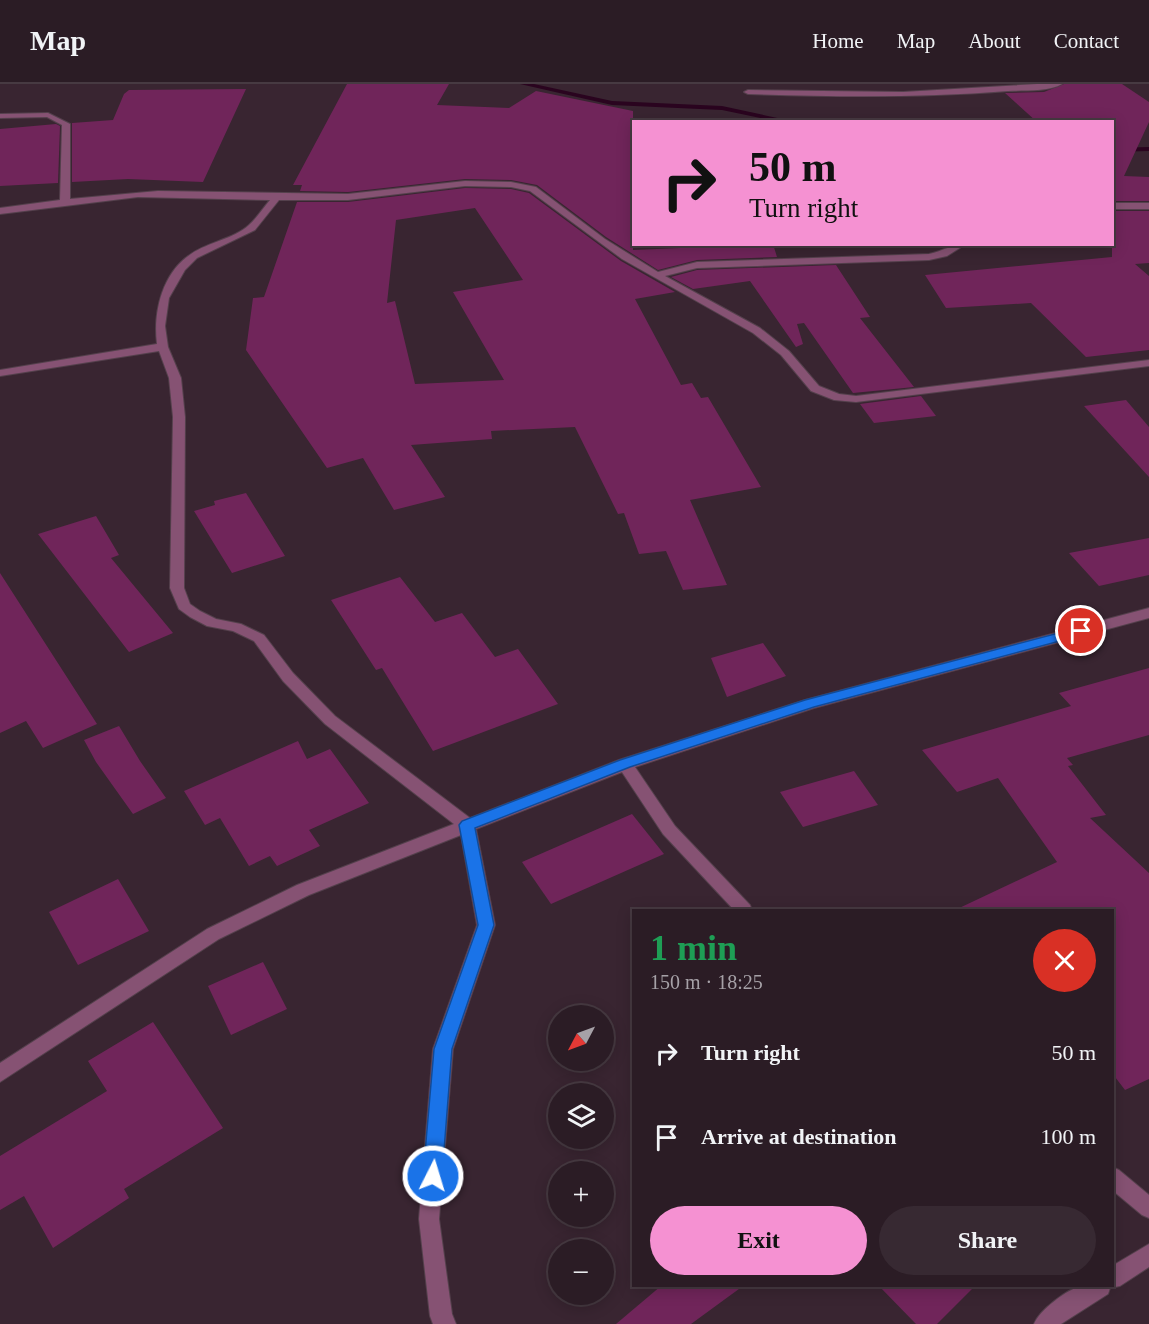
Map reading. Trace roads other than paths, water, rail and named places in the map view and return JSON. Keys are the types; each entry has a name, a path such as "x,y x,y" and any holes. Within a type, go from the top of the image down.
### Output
{"street":[{"path":"748,92 921,93 1058,84"},
{"path":"0,116 48,115 66,124 65,202"},
{"path":"0,211 65,202 156,194 276,198 370,196 477,184 517,184 533,189 625,256 756,329 778,346 812,388 824,395 842,399 1149,363"},
{"path":"276,198 252,228 234,239 211,246 181,268 164,298 160,326 162,347 175,378 179,417 177,588 184,606 212,623 236,627 259,638 288,677 330,720 467,825 486,925 443,1049 429,1218 442,1321"},
{"path":"1114,206 1149,206"},
{"path":"657,275 697,265 929,256 945,254 959,246"},
{"path":"0,373 44,368 113,352 162,347"},
{"path":"0,1073 213,934 303,890 625,764 810,704 1149,613"},
{"path":"625,764 669,830 743,909"},
{"path":"1114,1179 1149,1208"},
{"path":"1114,1277 1149,1255"},
{"path":"1045,1324 1055,1314 1098,1287"}],"waterway":[{"path":"524,84 612,103 722,108 783,120"},
{"path":"1114,150 1149,149"}]}
